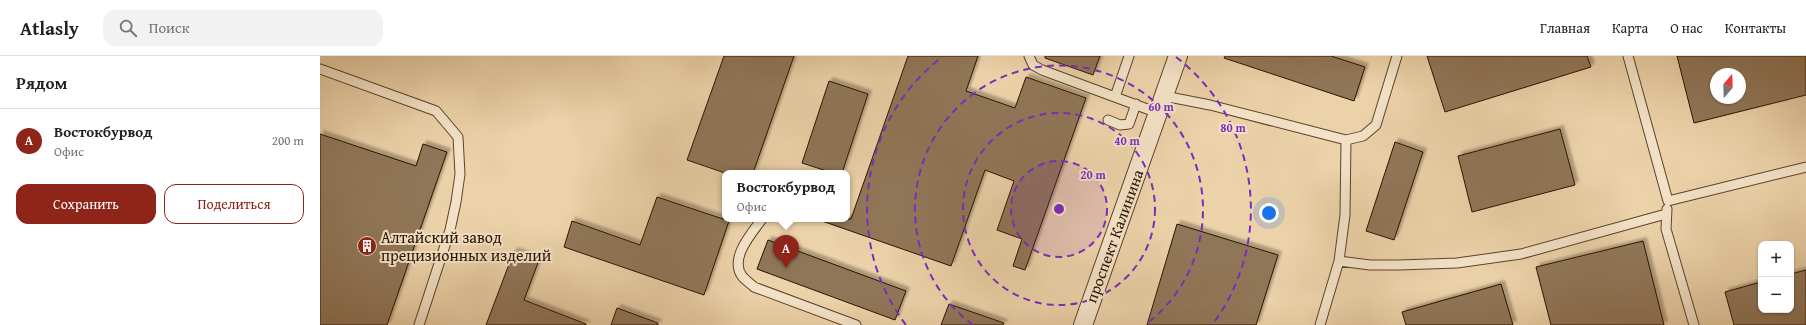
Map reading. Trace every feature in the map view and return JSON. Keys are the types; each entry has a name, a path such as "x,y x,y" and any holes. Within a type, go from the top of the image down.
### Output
{"street":[{"name":"проспект Калинина","path":"1083,325 1178,56"}],"lane":[{"path":"1030,56 1033,65 1042,70 1158,113"},
{"path":"1115,97 1129,56"},
{"path":"1164,96 1210,105 1346,140 1363,136 1376,125 1397,56"},
{"path":"1628,56 1668,201 1666,229 1694,325"},
{"path":"320,69 436,111 458,137 460,174 456,202 450,230 419,325"},
{"path":"1108,120 1120,125 1128,124 1136,104"},
{"path":"1320,325 1339,261 1345,215 1346,140"},
{"path":"1668,201 1806,167"},
{"path":"1339,261 1370,265 1406,265 1457,263 1521,254 1666,214"},
{"path":"760,222 745,242 738,261 742,276 754,287 856,325"}],"building":[{"path":"724,56 794,56 754,170 722,170 722,172 687,160"},
{"path":"908,56 978,56 966,91 1015,108 1026,77 1086,98 1025,270 1013,266 1022,239 997,230 1014,181 985,170 951,266 825,222 850,222"},
{"path":"1045,56 1100,56 1093,75 1045,58"},
{"path":"1225,56 1331,56 1365,67 1354,101 1224,58"},
{"path":"1427,56 1587,56 1591,67 1445,112"},
{"path":"1677,56 1806,56 1806,95 1694,123"},
{"path":"829,81 868,94 843,170 824,170 802,163"},
{"path":"1560,129 1575,185 1472,212 1458,156"},
{"name":"Алтайский завод прецизионных изделий","path":"320,134 416,166 423,144 447,152 387,325 320,325"},
{"path":"1395,142 1423,152 1394,240 1366,231"},
{"path":"657,197 722,219 722,222 729,222 704,295 564,247 572,221 640,245"},
{"path":"1177,224 1278,255 1256,325 1147,325"},
{"path":"768,240 906,291 895,320 757,269"},
{"path":"1643,241 1664,325 1551,325 1536,267"},
{"path":"514,251 539,260 524,300 586,325 486,325"},
{"path":"1806,270 1806,325 1734,325 1725,292 1758,283 1758,313 1794,313 1794,273"},
{"path":"1501,284 1513,325 1406,325 1402,312"},
{"path":"949,304 1004,323 1003,325 941,325"},
{"path":"617,308 658,323 658,325 611,325"}],"place":[{"name":"Алтайский завод прецизионных изделий","path":"367,246"},
{"name":"Востокбурвод","path":"786,268"}]}
